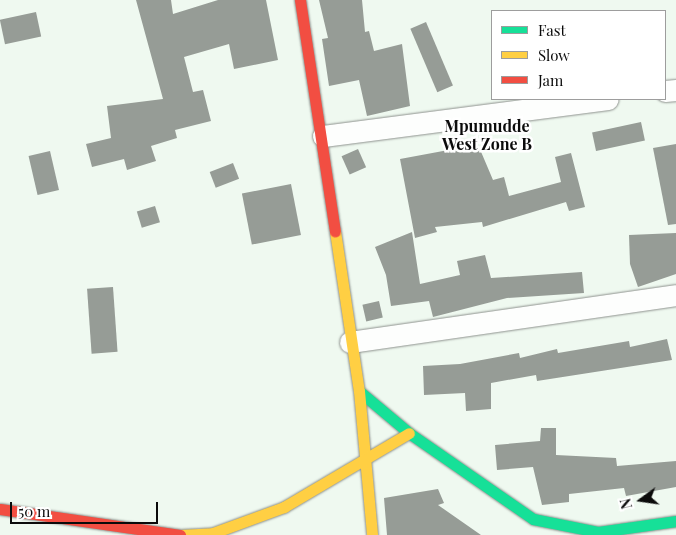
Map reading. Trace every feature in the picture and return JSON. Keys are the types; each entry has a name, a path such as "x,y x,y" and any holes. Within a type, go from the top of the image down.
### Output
{"street":[{"path":"300,0 322,136 350,342 359,391 363,457 372,535"},
{"path":"322,136 600,100"},
{"path":"350,342 676,295"},
{"path":"359,391 409,433 534,519 598,532 676,521"},
{"path":"0,509 173,535 213,533 284,507 363,457 409,433"}],"building":[{"path":"136,0 171,0 173,14 218,0 266,0 278,60 234,69 229,44 184,57 193,92 203,90 211,121 175,130 177,138 151,146 156,161 127,170 124,159 92,167 86,144 111,138 107,106 163,99"},
{"path":"319,0 362,0 365,32 369,31 374,51 402,44 410,106 367,116 359,80 329,86 322,39 328,38"},
{"path":"36,12 41,36 5,44 0,20"},
{"path":"426,22 453,86 437,92 410,29"},
{"path":"641,122 645,141 596,151 592,132"},
{"path":"676,144 676,224 668,225 653,148"},
{"path":"470,146 479,147 493,180 504,177 509,196 561,182 555,157 571,153 585,207 569,211 566,202 483,227 482,222 435,227 437,232 415,238 400,159"},
{"path":"358,149 366,167 350,175 342,156"},
{"path":"50,151 59,190 38,195 29,156"},
{"path":"233,163 239,179 216,188 210,172"},
{"path":"291,184 301,235 252,245 242,194"},
{"path":"155,206 160,222 142,228 137,212"},
{"path":"412,232 420,284 460,275 457,261 485,255 491,278 582,272 584,293 507,298 433,317 429,301 391,306 386,275 375,247"},
{"path":"676,233 676,274 638,287 630,264 629,235"},
{"path":"113,287 118,352 92,354 87,289"},
{"path":"379,301 383,318 366,321 362,305"},
{"path":"667,339 672,360 537,381 536,375 491,383 491,409 466,411 465,393 424,395 423,366 460,364 519,353 520,358 557,349 558,353 629,341 630,347"},
{"path":"541,428 556,428 556,455 616,458 617,466 676,461 676,487 626,496 624,488 569,494 569,502 542,505 533,467 497,470 495,445 540,441"},
{"path":"438,489 444,503 438,505 481,535 387,535 384,498"}],"traffic: fast":[{"path":"359,391 409,433 533,519 598,532 676,521"}],"traffic: slow":[{"path":"335,231 359,391 372,535"},
{"path":"180,535 213,533 284,507 409,433"}],"traffic: jam":[{"path":"300,0 335,231"},
{"path":"0,509 180,535"}],"district":[{"name":"Mpumudde West Zone B","path":"487,135"}]}
